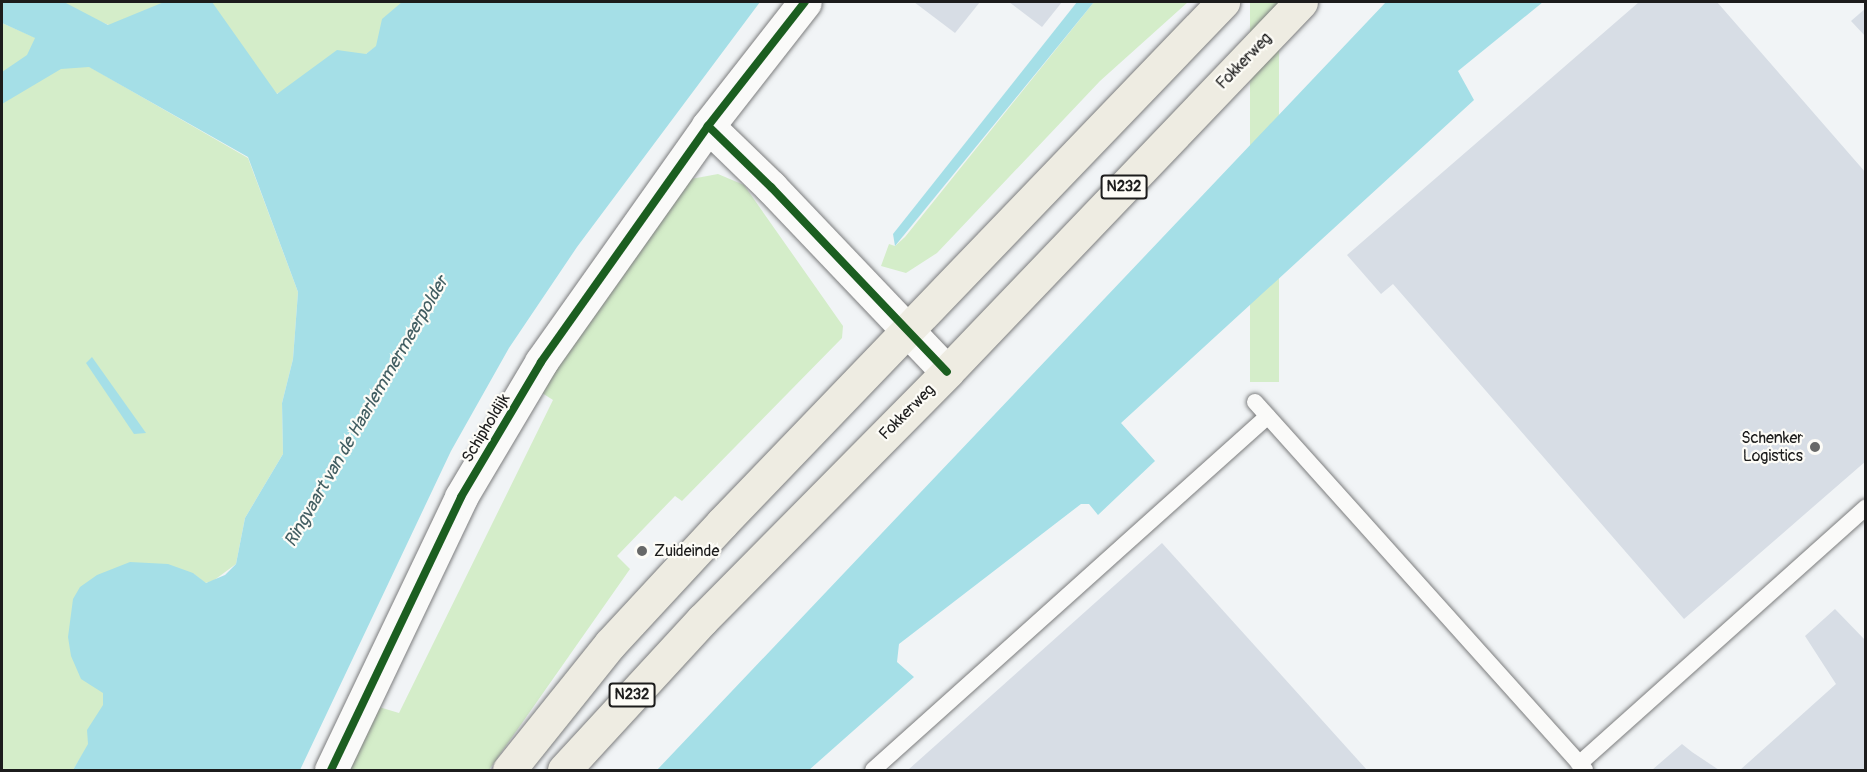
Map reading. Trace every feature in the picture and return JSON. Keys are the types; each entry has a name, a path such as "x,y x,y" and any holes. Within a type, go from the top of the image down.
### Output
{"main road":[{"name":"N232","path":"509,771 610,644 1223,2"},
{"name":"Fokkerweg","path":"564,771 702,620 947,372 1301,2"}],"street":[{"name":"Schipholdijk","path":"331,771 460,497 542,362 708,126 805,2"},
{"path":"708,126 771,187 905,333 947,372"}],"lane":[{"path":"1255,402 1582,767 1866,507"},
{"path":"873,771 1268,416"}],"green space":[{"path":"53,2 437,2 366,54 276,94"},
{"path":"1094,2 1188,2 1100,81 937,253 906,273 881,266 889,244 895,246 905,237"},
{"path":"1250,2 1279,2 1279,382 1250,382"},
{"path":"2,23 50,44 248,158 298,292 293,359 282,403 283,454 245,518 236,564 213,581 205,583 194,574 73,770 2,770"},
{"path":"718,174 744,185 843,326 842,338 682,501 675,496 617,556 630,569 489,770 350,770 379,707 399,713 553,400 539,391 691,179"}],"water":[{"name":"Ringvaart van de Haarlemmermeerpolder","path":"2,2 64,2 108,25 164,2 212,2 277,94 337,50 366,54 376,46 382,19 402,2 760,2 577,247 509,348 451,451 300,770 73,770 88,744 87,730 103,705 103,693 81,679 71,656 68,637 73,599 80,587 97,575 130,562 168,564 193,573 206,583 225,575 236,564 245,518 283,454 282,403 293,359 298,292 248,157 89,67 61,69 2,104 2,72 27,55 35,38 2,23"},
{"path":"1077,2 1094,2 895,246 893,234"},
{"path":"1386,2 1543,2 1458,71 1474,100 1121,423 1155,461 1098,515 1089,504 1081,504 899,644 897,662 914,677 809,770 657,770"},
{"path":"92,357 146,433 134,434 86,363"}],"building":[{"path":"914,2 980,2 955,33"},
{"path":"1009,2 1062,2 1042,27"},
{"path":"1639,2 1717,2 1866,173 1866,461 1684,619 1393,284 1381,294 1347,255"},
{"path":"1866,8 1866,37 1851,21"},
{"path":"1162,543 1367,770 908,770"},
{"path":"1835,609 1866,641 1866,770 1740,770 1836,684 1805,636"},
{"path":"1682,744 1692,752 1719,770 1652,770"}],"cycle path":[{"path":"331,770 461,497 541,362 708,126 805,2"},
{"path":"708,126 771,187 947,372"}],"place":[{"name":"Schenker Logistics","path":"1815,447"},
{"name":"Zuideinde","path":"642,551"}]}
